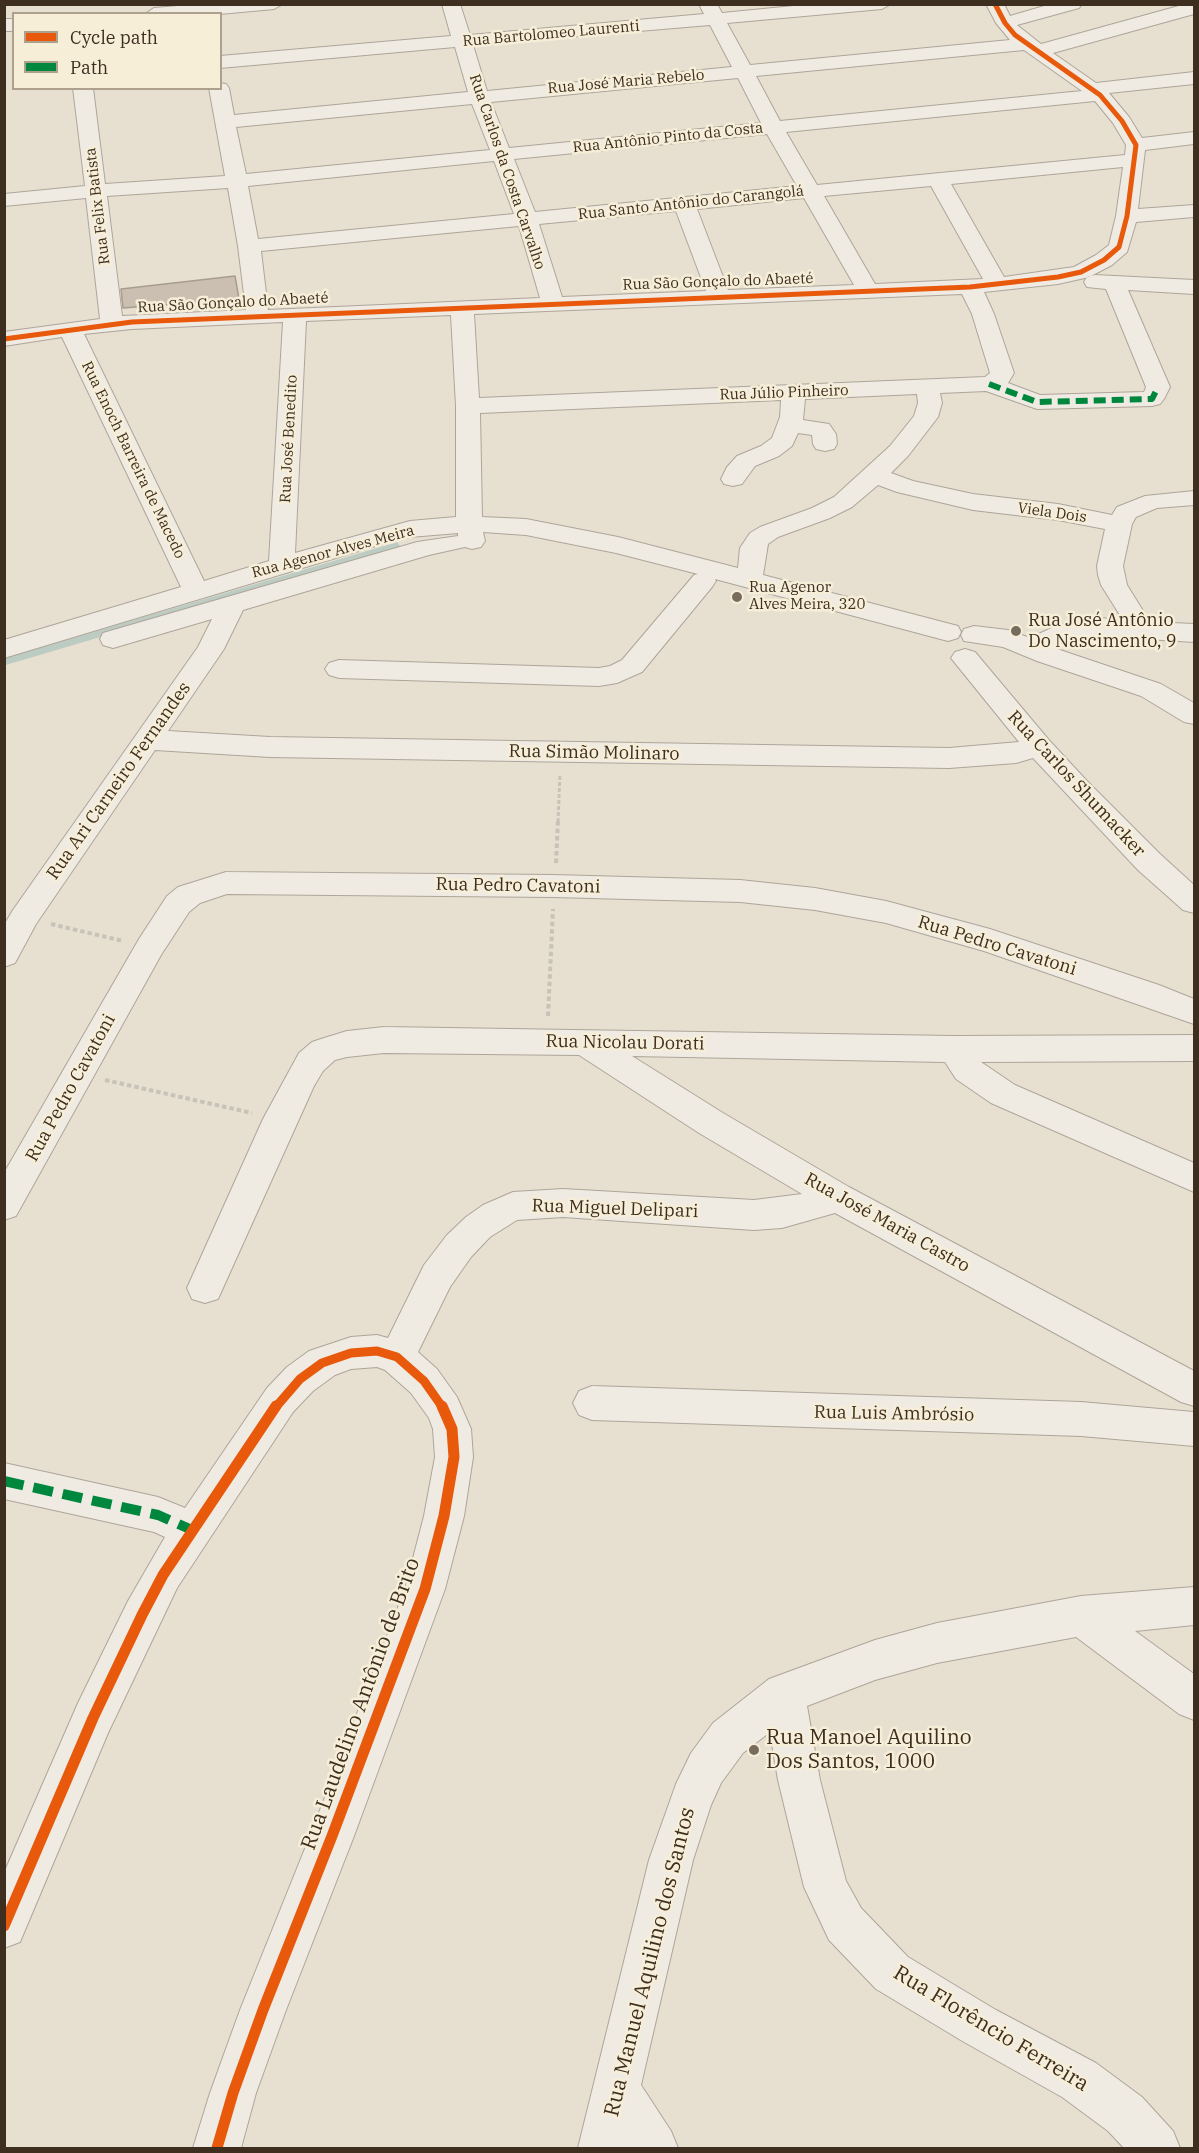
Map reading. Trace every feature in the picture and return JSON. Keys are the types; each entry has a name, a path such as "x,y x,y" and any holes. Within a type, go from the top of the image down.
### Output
{"street":[{"path":"174,12 274,4"},
{"name":"Rua Carlos da Costa Carvalho","path":"451,4 479,96 527,219 553,304"},
{"name":"Rua Bartolomeo Laurenti","path":"222,62 463,42 712,12 882,4"},
{"path":"995,4 1005,23 1033,48 1097,92 1122,121 1135,152"},
{"path":"1005,23 1073,4"},
{"name":"Rua José Maria Rebelo","path":"224,122 742,71 1033,48 1194,8"},
{"path":"712,12 742,71 868,291"},
{"name":"Rua Antônio Pinto da Costa","path":"4,200 236,181 774,128 1097,92 1194,78"},
{"name":"Rua Felix Batista","path":"83,90 112,324"},
{"path":"219,90 249,246 258,316"},
{"name":"Rua Santo Antônio do Carangolá","path":"249,246 938,179 1135,152 1194,138"},
{"name":"Rua São Gonçalo do Abaeté","path":"4,339 112,324 295,314 868,291 970,286 1058,278 1082,272 1113,253 1123,237 1135,152"},
{"path":"938,179 997,284"},
{"path":"684,203 720,297"},
{"path":"1127,216 1194,212"},
{"path":"1058,278 1114,284 1194,287"},
{"path":"989,384 1037,402 1152,399 1158,387 1114,284"},
{"path":"970,286 1002,373 998,380 989,384"},
{"path":"462,308 468,406 470,532"},
{"name":"Rua José Benedito","path":"282,565 295,314"},
{"name":"Rua Enoch Barreira de Macedo","path":"70,329 196,591"},
{"name":"Rua Júlio Pinheiro","path":"468,406 989,384"},
{"path":"750,578 753,548 759,538 843,502 875,475 927,417 930,403 928,388"},
{"path":"733,479 739,467 746,461 778,447 792,417 794,392"},
{"path":"789,425 820,429 824,434 825,444"},
{"name":"Viela Dois","path":"875,475 906,487 974,502 1058,512 1119,524"},
{"path":"1141,628 1114,585 1111,575 1110,566 1119,524 1126,512 1134,507 1154,501 1194,498"},
{"name":"Rua Agenor Alves Meira","path":"5,653 282,565 418,539 470,532 552,530 750,578 961,643"},
{"name":"Rua Agenor Alves Meira","path":"470,532 554,545 876,626 961,643 1007,647 1024,646 1151,690 1194,715"},
{"name":"Rua Agenor Alves Meira","path":"5,653 232,606 418,539"},
{"path":"339,669 599,677 617,674 632,666 703,581"},
{"name":"Rua Ari Carneiro Fernandes","path":"4,955 24,918 210,649 232,606"},
{"path":"1024,646 1058,634 1100,627 1194,633"},
{"name":"Rua Carlos Shumacker","path":"961,643 1038,746 1149,862 1194,902"},
{"name":"Rua Simão Molinaro","path":"149,740 281,747 949,758 1016,753 1038,746"},
{"name":"Rua Pedro Cavatoni","path":"4,1206 150,947 178,904 189,895 226,882 740,891 815,899 886,912 990,941 1148,994 1194,1012"},
{"name":"Rua Nicolau Dorati","path":"205,1288 280,1119 311,1062 324,1051 347,1044 384,1040 437,1040 784,1044 954,1049 1194,1048"},
{"name":"Rua José Maria Castro","path":"586,1043 711,1123 837,1197 1194,1390"},
{"path":"954,1049 968,1070 1003,1094 1194,1178"},
{"name":"Rua Miguel Delipari","path":"397,1357 437,1276 454,1253 478,1227 513,1206 562,1203 754,1215 782,1213 813,1206 837,1197"},
{"path":"4,1926 121,1658 163,1575 280,1400 300,1379 322,1363 351,1353 377,1351 397,1357"},
{"name":"Rua Laudelino Antônio de Brito","path":"217,2148 232,2093 337,1826 425,1589 444,1516 454,1457 452,1429 444,1409 424,1381 397,1357"},
{"name":"Rua Luis Ambrósio","path":"592,1403 1081,1419 1194,1429"},
{"path":"4,1482 158,1515 192,1530"},
{"name":"Rua Manuel Aquilino dos Santos","path":"602,2148 671,1860 691,1799 706,1768 728,1738 784,1694 875,1660 937,1643 1081,1616 1194,1606"},
{"path":"1081,1616 1194,1699"},
{"name":"Rua Florêncio Ferreira","path":"784,1694 799,1780 826,1887 845,1924 892,1973 981,2026 1079,2080 1125,2114 1156,2148"},
{"path":"616,2091 654,2148"}],"path":[{"path":"24,918 150,947"},
{"path":"79,1074 280,1119"}],"building":[{"path":"235,276 239,299 123,308 121,289"}],"waterway":[{"path":"4,662 396,546"}],"marked path":[{"path":"989,384 1037,402 1152,399 1158,387"},
{"path":"4,1481 158,1515 192,1530"}],"cycle path":[{"path":"4,339 132,322 970,287 1058,277 1081,272 1104,260 1119,247 1127,216 1136,145 1122,121 1100,95 1015,35 1005,23 995,4"},
{"path":"4,1926 93,1718 142,1615 163,1575 280,1400 300,1379 322,1363 351,1353 377,1351 397,1357 424,1381 444,1409 452,1429 454,1457 444,1516 425,1589 332,1836 263,2010 233,2093 217,2148"}],"place":[{"name":"Rua Agenor Alves Meira, 320","path":"737,597"},
{"name":"Rua José Antônio Do Nascimento, 9","path":"1016,631"},
{"name":"Rua Manoel Aquilino Dos Santos, 1000","path":"754,1750"}]}
